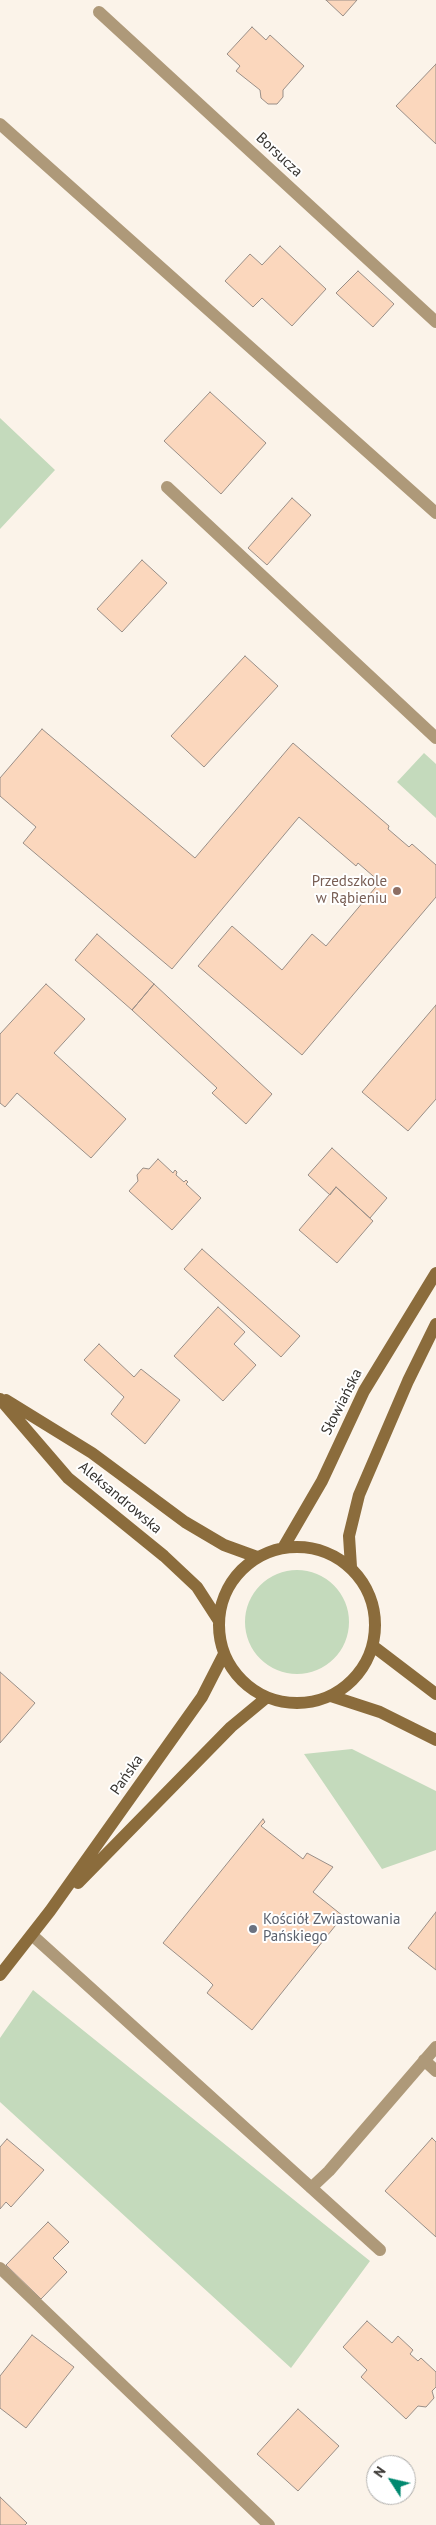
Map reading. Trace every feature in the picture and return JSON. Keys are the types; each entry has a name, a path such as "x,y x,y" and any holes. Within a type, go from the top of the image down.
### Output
{"main road":[{"name":"Słowiańska","path":"283,1548 322,1481 364,1391 436,1273"},
{"path":"351,1568 349,1536 359,1495 408,1381 436,1324"},
{"name":"Aleksandrowska","path":"0,1398 92,1453 185,1522 224,1545 257,1557"},
{"name":"Aleksandrowska","path":"0,1398 68,1478 164,1556 197,1587 218,1621"},
{"path":"283,1548 312,1548 326,1552 351,1568 366,1587 374,1610 373,1646 357,1676 330,1696 310,1703 288,1704 266,1698 240,1680 224,1654 218,1621 227,1589 233,1580 257,1557 283,1548"},
{"path":"373,1646 436,1694"},
{"name":"Pańska","path":"0,1975 50,1911 202,1697 224,1654"},
{"path":"330,1696 380,1712 436,1740"},
{"name":"Pańska","path":"50,1911 226,1732 266,1698"}],"street":[{"name":"Borsucza","path":"100,12 436,322"},
{"path":"0,124 436,513"},
{"path":"167,487 436,738"},
{"path":"32,1935 380,2250"},
{"path":"311,2188 329,2171 436,2047"},
{"path":"424,2060 436,2071"},
{"path":"0,2268 269,2525"}],"green space":[{"path":"0,418 55,470 0,529"},
{"path":"424,753 436,764 436,818 397,782"},
{"path":"297,1570 317,1574 334,1585 345,1602 349,1622 345,1642 334,1659 317,1670 297,1674 277,1670 260,1659 249,1642 245,1622 249,1602 260,1585 277,1574"},
{"path":"352,1749 436,1791 436,1850 382,1869 304,1754"},
{"path":"33,1990 370,2261 291,2368 0,2102 0,2038"}],"building":[{"path":"326,0 357,0 343,16"},
{"path":"252,27 266,40 270,35 304,66 283,90 283,97 277,104 268,104 261,98 260,90 236,71 240,66 227,54"},
{"path":"436,64 436,144 396,106"},
{"path":"280,246 326,289 292,326 262,298 253,307 225,281 250,254 262,265"},
{"path":"358,271 394,304 373,327 336,293"},
{"path":"210,392 266,443 221,494 164,441"},
{"path":"292,498 311,515 267,565 248,548"},
{"path":"142,560 167,583 122,632 97,609"},
{"path":"245,656 278,686 204,767 171,736"},
{"path":"42,729 195,858 293,743 389,826 388,829 409,847 412,844 436,865 436,897 302,1055 198,966 232,926 282,970 312,934 326,946 380,882 358,863 356,866 299,817 172,969 23,843 36,827 0,796 0,778"},
{"path":"97,934 154,984 132,1010 75,960"},
{"path":"46,984 85,1019 54,1053 126,1119 91,1158 17,1093 5,1107 0,1103 0,1034"},
{"path":"154,984 272,1094 246,1124 212,1093 217,1088 132,1010"},
{"path":"436,1005 436,1099 408,1131 362,1092"},
{"path":"332,1148 387,1198 370,1218 336,1187 330,1195 308,1175"},
{"path":"158,1159 173,1173 175,1170 177,1172 176,1175 184,1182 186,1180 188,1182 186,1184 201,1198 172,1230 129,1191 138,1181 137,1175 143,1168 149,1169"},
{"path":"336,1187 373,1221 337,1263 299,1230"},
{"path":"202,1249 300,1336 281,1357 184,1269"},
{"path":"218,1307 245,1332 234,1344 256,1365 223,1401 174,1356"},
{"path":"99,1344 134,1377 141,1369 180,1400 145,1444 111,1414 124,1397 84,1360"},
{"path":"0,1672 35,1703 0,1743"},
{"name":"Kościół Zwiastowania Pańskiego","path":"263,1819 265,1822 261,1826 303,1859 307,1853 333,1867 313,1892 343,1916 252,2030 207,1993 213,1985 208,1980 163,1943"},
{"path":"436,1912 436,1970 408,1948"},
{"path":"432,2138 436,2142 436,2237 385,2191"},
{"path":"7,2139 44,2170 11,2207 6,2202 0,2209 0,2147"},
{"path":"48,2222 69,2242 53,2258 67,2272 41,2299 6,2265"},
{"path":"367,2321 392,2343 398,2336 413,2350 410,2354 418,2361 421,2358 436,2372 436,2387 432,2391 434,2398 426,2407 418,2406 406,2419 361,2377 367,2370 343,2347"},
{"path":"32,2335 74,2367 26,2428 0,2408 0,2376"},
{"path":"298,2409 339,2446 298,2491 257,2454"},
{"path":"0,2497 27,2523 25,2525 0,2525"}],"place":[{"name":"Przedszkole w Rąbieniu","path":"397,891"},
{"name":"Kościół Zwiastowania Pańskiego","path":"253,1929"}]}
